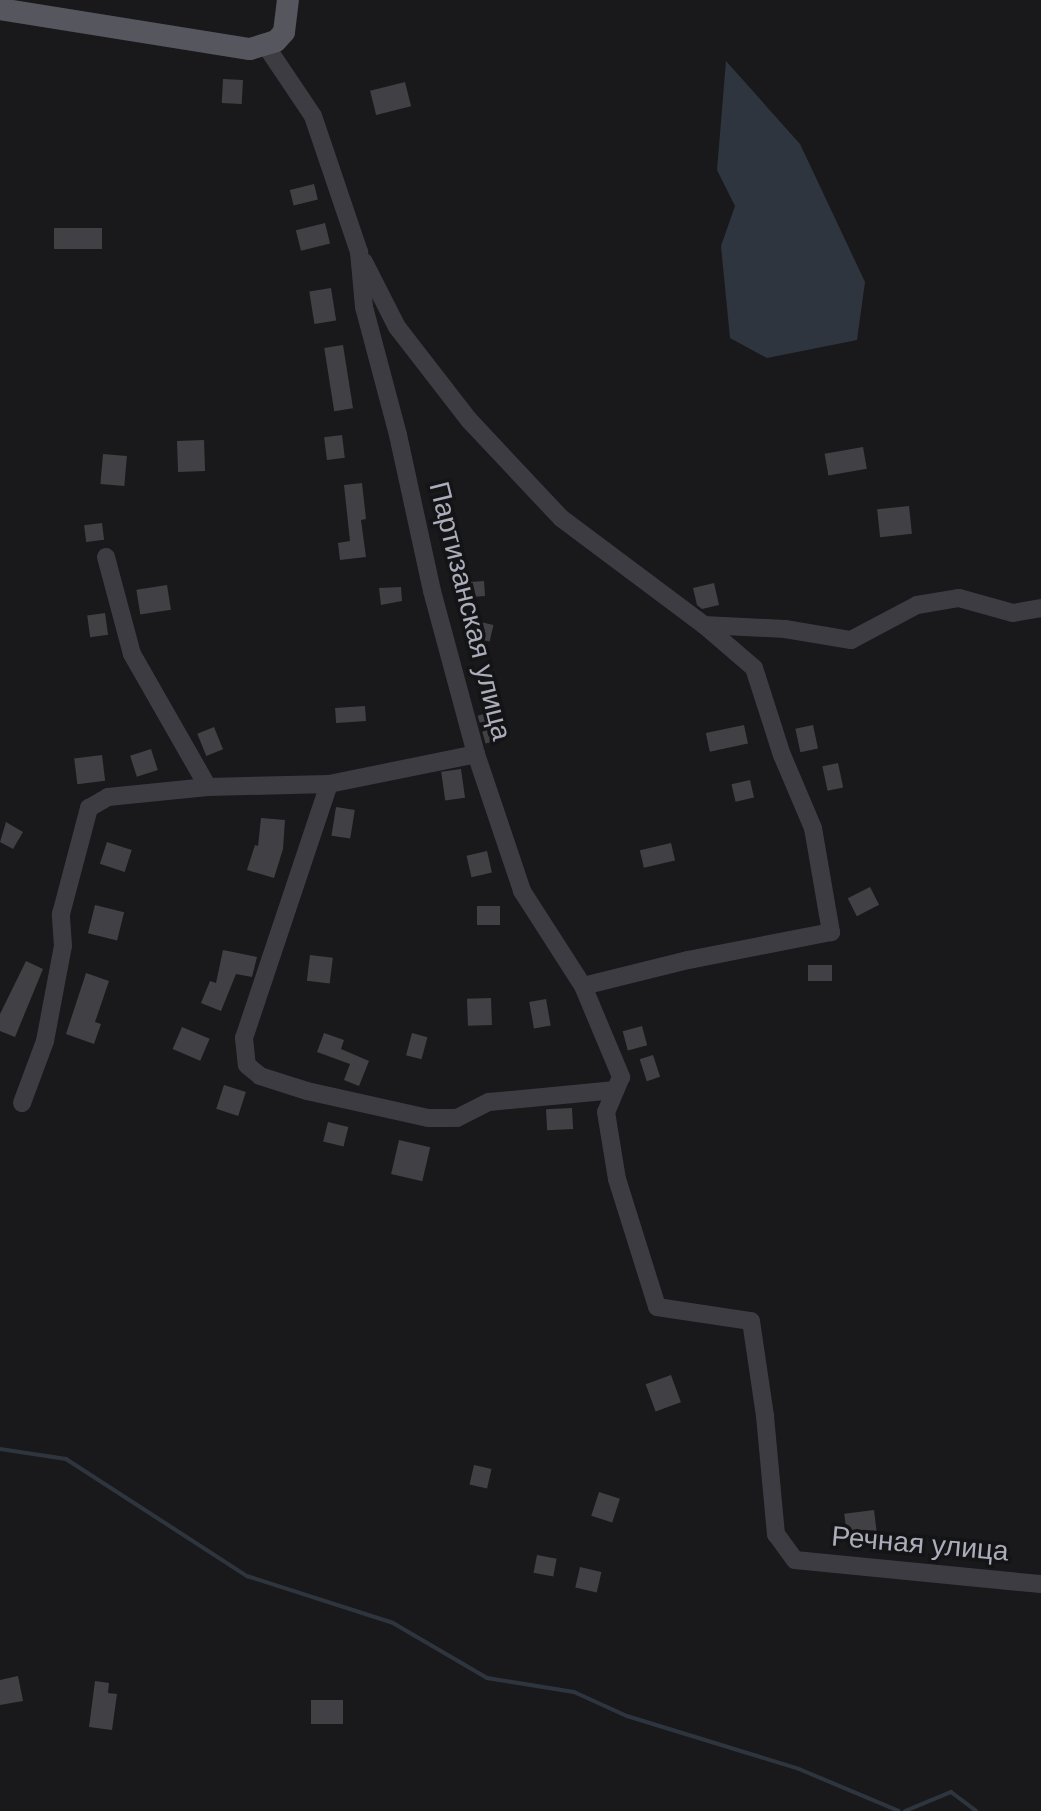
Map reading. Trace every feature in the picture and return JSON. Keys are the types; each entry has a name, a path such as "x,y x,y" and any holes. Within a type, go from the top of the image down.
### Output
{"main road":[{"path":"0,9 250,49 266,46 284,32 288,0"}],"street":[{"name":"Партизанская улица","path":"266,46 313,116 359,252 364,307 398,435 432,591 476,754 522,891 583,986 621,1077 606,1112 617,1179 657,1307 751,1321 765,1416 776,1534 795,1560"},
{"path":"359,252 397,327 469,420 561,518 704,625 754,668 782,755 813,828 831,932 688,960 583,986"},
{"path":"106,557 132,654 208,787"},
{"path":"704,625 785,629 851,640 917,605 959,598 1013,613 1041,608"},
{"path":"22,1103 45,1041 63,946 61,914 89,808 108,797 208,787 329,784 476,754"},
{"path":"329,784 244,1038 247,1065 260,1076 307,1091 428,1118 457,1118 489,1102 615,1090"},
{"name":"Речная улица","path":"795,1560 1041,1584"}],"shaded area":[{"path":"726,61 800,144 865,282 857,340 767,358 730,338 721,246 735,206 717,170"}],"building":[{"path":"223,79 243,80 242,104 222,103"},
{"path":"405,82 411,106 376,115 370,91"},
{"path":"314,184 318,200 294,206 290,190"},
{"path":"325,223 330,243 301,251 296,230"},
{"path":"54,228 102,228 102,249 54,249"},
{"path":"331,288 336,321 314,324 309,291"},
{"path":"343,345 353,408 334,411 324,348"},
{"path":"342,435 345,458 327,460 324,437"},
{"path":"204,440 205,471 178,472 177,441"},
{"path":"863,447 867,469 828,475 825,454"},
{"path":"103,454 127,456 124,486 100,484"},
{"path":"362,483 366,519 361,520 366,557 340,560 338,543 350,541 344,485"},
{"path":"909,506 912,534 880,537 877,509"},
{"path":"102,523 104,540 86,542 84,525"},
{"path":"484,581 485,596 463,597 462,583"},
{"path":"714,583 719,605 702,609 697,605 693,588"},
{"path":"167,585 171,610 140,615 136,590"},
{"path":"401,587 402,601 381,605 379,588"},
{"path":"105,613 108,635 90,637 87,616"},
{"path":"472,620 493,625 490,642 468,637"},
{"path":"365,706 366,721 336,723 335,708"},
{"path":"494,711 502,739 486,744 478,716"},
{"path":"744,725 748,744 710,752 706,733"},
{"path":"813,725 818,748 800,752 795,729"},
{"path":"214,727 223,749 206,756 197,734"},
{"path":"151,749 158,770 137,777 130,756"},
{"path":"102,755 105,781 77,784 74,758"},
{"path":"838,763 843,787 828,791 822,766"},
{"path":"461,769 465,798 445,801 441,772"},
{"path":"750,780 754,798 736,802 731,784"},
{"path":"336,807 355,810 350,839 331,836"},
{"path":"261,818 285,820 283,849 274,878 247,870 255,845 258,846"},
{"path":"6,822 23,832 13,849 0,842"},
{"path":"107,842 132,850 125,872 100,864"},
{"path":"671,843 675,861 644,868 640,850"},
{"path":"487,851 492,872 471,877 467,856"},
{"path":"870,887 879,905 857,916 848,898"},
{"path":"95,905 124,912 117,940 88,933"},
{"path":"477,906 500,906 500,925 477,925"},
{"path":"223,950 257,957 252,977 236,974 221,1011 201,1003 210,981 216,983"},
{"path":"310,955 333,958 330,984 307,981"},
{"path":"26,961 43,969 15,1037 0,1031 0,1014"},
{"path":"808,965 832,965 832,981 808,981"},
{"path":"86,973 109,981 95,1022 101,1024 94,1044 66,1034"},
{"path":"491,998 492,1025 468,1026 467,999"},
{"path":"546,999 551,1026 534,1029 529,1002"},
{"path":"642,1026 647,1045 628,1050 623,1031"},
{"path":"182,1027 210,1039 200,1061 173,1049"},
{"path":"324,1033 344,1040 341,1049 369,1061 359,1086 344,1080 350,1064 317,1052"},
{"path":"412,1033 427,1037 422,1059 406,1055"},
{"path":"653,1055 660,1077 647,1081 640,1059"},
{"path":"224,1085 246,1092 238,1116 216,1109"},
{"path":"572,1108 573,1129 547,1130 546,1109"},
{"path":"328,1122 348,1127 344,1146 323,1141"},
{"path":"399,1140 430,1147 422,1181 391,1174"},
{"path":"671,1375 681,1402 656,1411 646,1384"},
{"path":"474,1465 492,1469 487,1489 470,1484"},
{"path":"599,1492 620,1499 612,1523 591,1516"},
{"path":"874,1510 877,1533 847,1536 844,1514"},
{"path":"537,1555 557,1559 553,1576 534,1573"},
{"path":"580,1567 601,1572 597,1592 575,1587"},
{"path":"18,1676 23,1701 0,1705 0,1680"},
{"path":"95,1681 109,1683 108,1693 117,1694 112,1730 89,1727"},
{"path":"311,1700 343,1700 343,1724 311,1724"}],"waterway":[{"path":"0,1449 66,1459 247,1576 393,1623 487,1678 574,1692 627,1716 799,1769 899,1811"},
{"path":"905,1811 951,1792 976,1811"}]}
